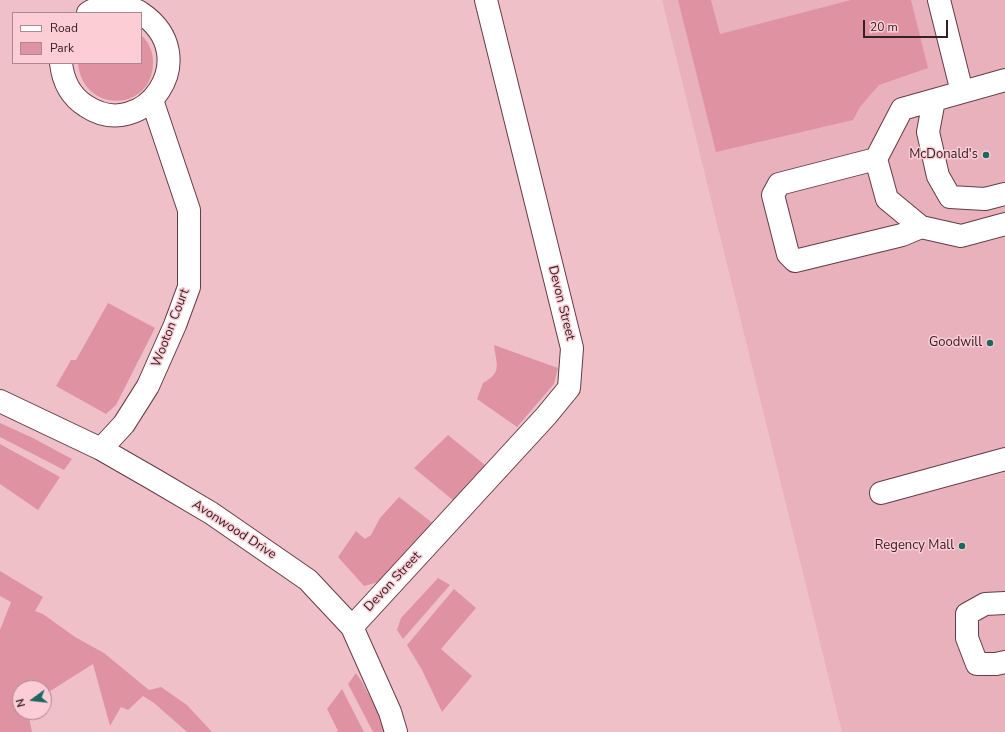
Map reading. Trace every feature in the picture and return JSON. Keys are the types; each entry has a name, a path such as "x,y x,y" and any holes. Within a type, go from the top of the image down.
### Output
{"street":[{"name":"Devon Street","path":"352,627 546,416 568,388 572,348 486,0"},
{"path":"939,0 962,92"},
{"path":"89,12 92,10 119,6 138,12"},
{"path":"61,64 62,74 66,84 77,99 92,110 104,114 124,114 141,108 152,100 163,85 169,66 168,53 163,35 151,20 142,14"},
{"path":"1005,80 902,109 876,159 887,199 921,227 961,236 1005,224"},
{"name":"Wooton Court","path":"101,449 124,424 148,386 175,325 189,287 188,210 152,100"},
{"path":"934,100 928,132 938,176 950,197 985,199 1005,194"},
{"path":"876,159 779,184 773,195 788,254 796,261 902,235 921,227"},
{"name":"Avonwood Drive","path":"0,401 101,449 211,513 308,580 352,627 390,712 396,732"},
{"path":"881,493 1005,459"},
{"path":"1005,603 985,604 967,614 967,638 976,664 996,664 1005,662"}],"shaded area":[{"path":"662,0 1005,0 1005,732 842,732"}],"green space":[{"path":"678,0 711,0 720,34 851,0 911,0 928,68 879,85 860,107 853,120 716,152"},
{"path":"142,36 150,47 153,62 150,79 142,91 130,98 117,101 103,99 91,92 82,80 78,64 142,64"},
{"path":"108,303 155,328 116,405 106,414 56,386 71,360 76,360"},
{"path":"494,345 558,368 554,384 517,427 477,399 483,383 496,371 497,362"},
{"path":"0,423 33,438 72,459 64,470 0,437"},
{"path":"448,435 485,465 454,501 414,468"},
{"path":"0,444 60,477 38,510 0,484"},
{"path":"399,497 434,524 386,580 364,586 338,557 356,531 365,539 371,535 380,518"},
{"path":"0,571 43,597 35,611 43,614 75,637 104,653 149,690 161,687 187,705 212,732 187,732 154,703 143,696 128,710 121,707 110,726 93,664 52,690 52,680 12,680 12,720 30,720 32,732 0,732 0,630 11,602 0,596"},
{"path":"438,578 450,585 403,639 397,630 401,618"},
{"path":"454,589 476,608 441,649 472,676 442,712 422,670 407,645"},
{"path":"356,673 388,732 373,732 348,684"},
{"path":"342,689 364,732 336,732 338,731 327,709"}],"place":[{"name":"McDonald's","path":"986,155"},
{"name":"Goodwill","path":"990,343"},
{"name":"Regency Mall","path":"962,546"}]}
